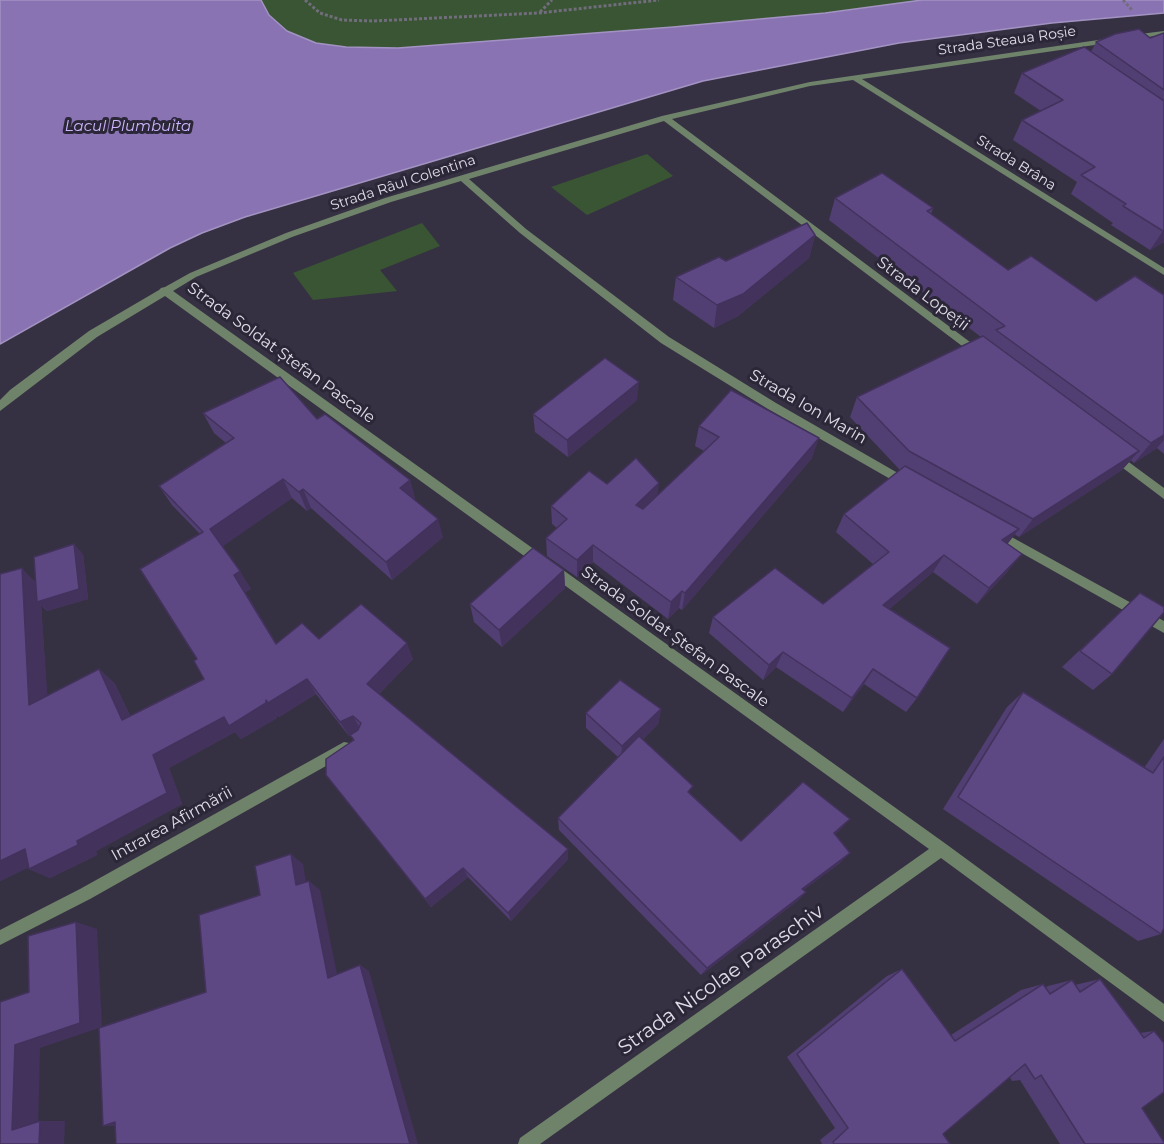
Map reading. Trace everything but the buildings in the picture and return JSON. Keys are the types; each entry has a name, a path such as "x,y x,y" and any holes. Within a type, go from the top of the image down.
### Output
{"street":[{"name":"Strada Steaua Roșie","path":"854,76 1164,33"},
{"path":"1056,47 1065,53"},
{"name":"Strada Râul Colentina","path":"0,407 14,393 93,334 164,290 227,259 289,235 461,177 665,118 854,76"},
{"name":"Strada Brâna","path":"854,76 1164,272"},
{"name":"Strada Lopeții","path":"665,118 985,359"},
{"name":"Strada Ion Marin","path":"461,177 523,231 665,340 772,406 917,489"},
{"name":"Strada Soldat Ștefan Pascale","path":"164,290 941,849 1164,1014"},
{"path":"1107,451 1164,494"},
{"path":"989,530 1164,627"},
{"name":"Intrarea Afirmării","path":"0,938 85,894 360,738"},
{"name":"Strada Nicolae Paraschiv","path":"526,1144 941,849"}],"path":[{"path":"305,0 320,13 342,20 374,21 538,13 659,0"},
{"path":"538,13 552,0"}],"green space":[{"path":"261,0 922,0 825,13 673,27 398,48 346,47 316,43 287,31 269,15"},
{"path":"647,154 673,176 587,215 551,187"},
{"path":"422,223 440,246 380,270 397,291 313,300 293,273"}],"water":[{"name":"Lacul Plumbuita","path":"0,0 261,0 269,15 287,31 316,43 346,47 398,48 673,27 825,13 922,0 1164,0 1164,13 1052,23 899,43 703,81 245,217 202,233 170,248 0,344"}]}
